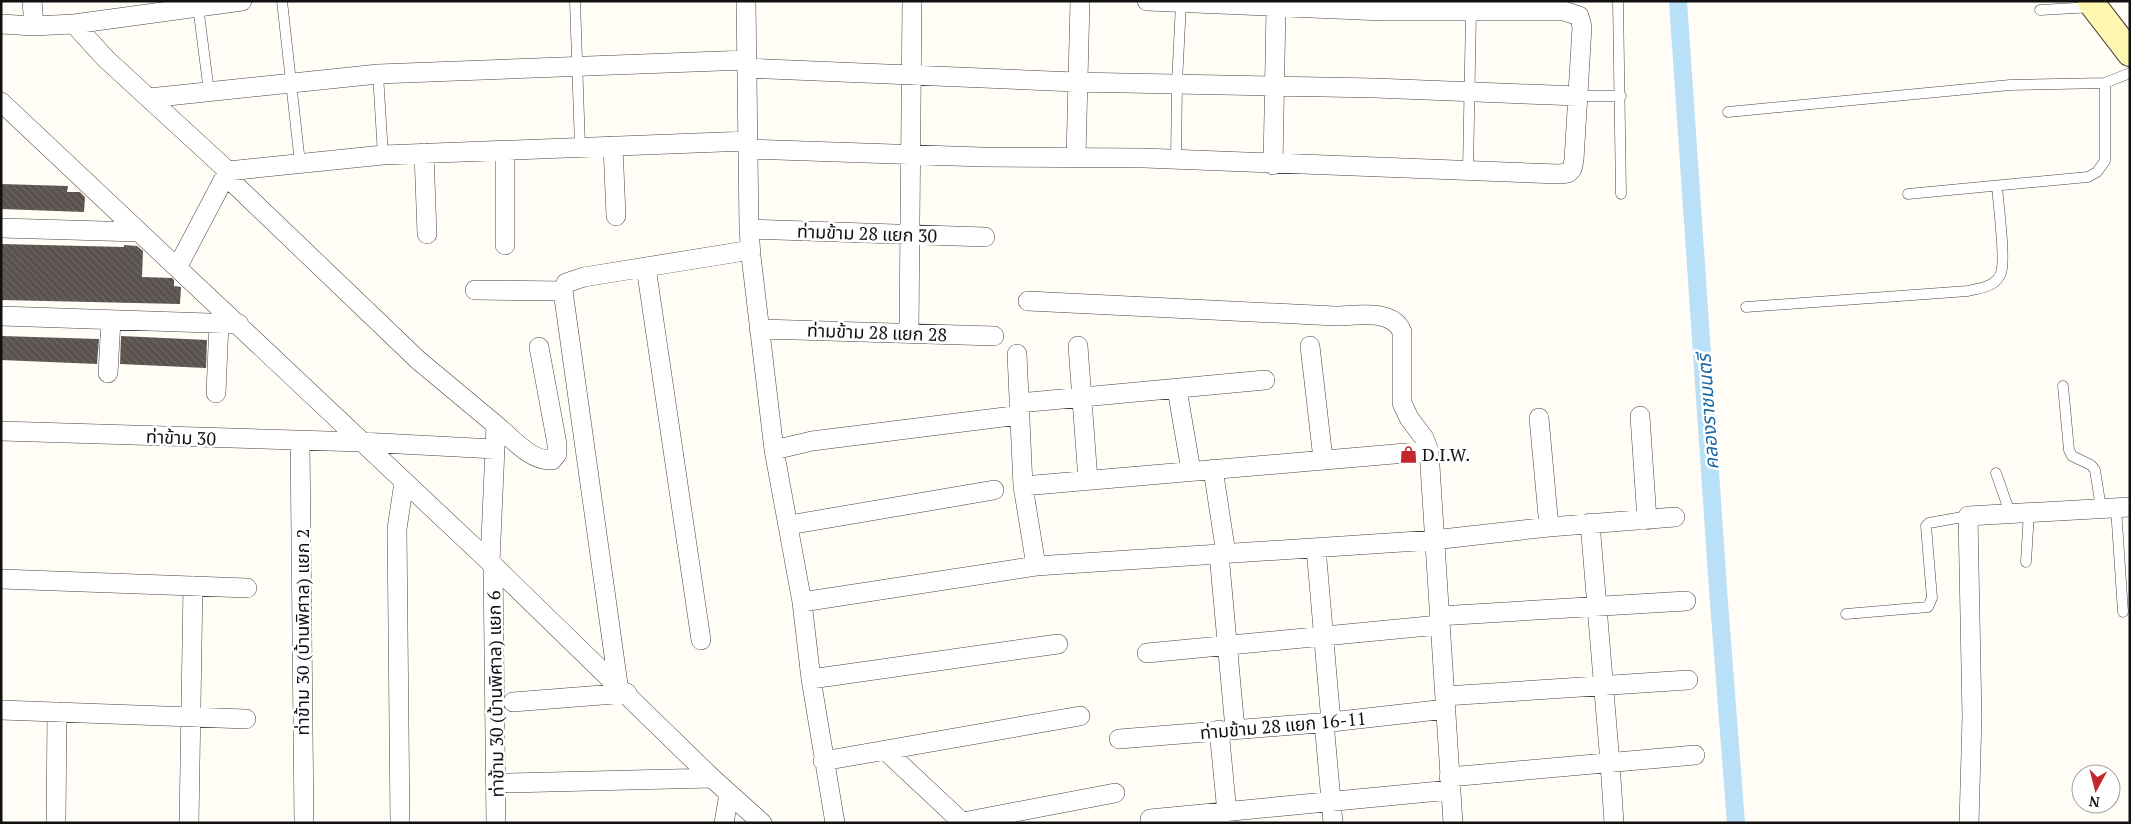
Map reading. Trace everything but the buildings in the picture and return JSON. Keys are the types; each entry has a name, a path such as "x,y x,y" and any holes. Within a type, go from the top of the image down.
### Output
{"street":[{"path":"32,1 34,26"},
{"path":"1,24 34,26 74,24 121,9 242,1"},
{"path":"746,1 749,229 759,328 774,450 802,602 823,761 835,823"},
{"path":"909,332 912,1"},
{"path":"1076,157 1080,1"},
{"path":"227,174 300,163 383,154 614,146 748,145 910,155 1076,157 1568,173 1572,168 1582,27 1579,16 1564,11 1383,12 1147,1"},
{"path":"2092,4 2130,53"},
{"path":"1273,164 1276,6"},
{"path":"74,24 106,59 149,98 418,360 533,456 542,460 552,460 557,454 557,444 540,347"},
{"path":"149,98 378,74 578,66 747,64 1077,82 1275,86 1578,96"},
{"path":"1,102 138,232 178,266 361,442 491,563 712,778 762,823"},
{"path":"614,146 616,216"},
{"path":"505,150 505,245"},
{"path":"424,153 427,234"},
{"path":"178,266 227,174"},
{"path":"1,228 138,232"},
{"name":"ท่ามข้าม 28 แยก 30","path":"749,229 985,237"},
{"path":"622,689 563,291 566,283 572,280 751,250"},
{"path":"646,267 701,640"},
{"path":"476,290 563,291"},
{"path":"1028,301 1335,316 1381,316 1391,318 1399,324 1402,332 1402,403 1409,418 1424,438 1429,451 1433,540 1453,823"},
{"path":"1,316 239,324"},
{"path":"108,373 111,320"},
{"path":"216,393 219,323"},
{"name":"ท่ามข้าม 28 แยก 28","path":"759,328 994,336"},
{"path":"1078,346 1088,480"},
{"path":"1310,346 1323,459"},
{"path":"1017,354 1023,486 1036,566"},
{"path":"774,450 812,441 1082,398 1265,380"},
{"path":"1177,388 1190,471"},
{"path":"1640,416 1647,520"},
{"path":"1539,418 1549,527"},
{"name":"ท่าข้าม 30 (บ้านพิศาล) แยก 6","path":"496,425 491,563 496,823"},
{"name":"ท่าข้าม 30","path":"1,431 361,442 496,449"},
{"name":"ท่าข้าม 30 (บ้านพิศาล) แยก 2","path":"300,441 304,823"},
{"path":"1023,486 1429,451"},
{"path":"1213,469 1223,554 1228,646 1228,817"},
{"path":"400,823 397,529 404,482"},
{"path":"789,525 994,490"},
{"path":"1969,823 1972,716 1968,516 2115,508"},
{"path":"802,602 1036,566 1433,540 1549,527 1675,517"},
{"path":"1590,524 1614,823"},
{"path":"1316,548 1325,636 1333,823"},
{"path":"1,579 247,588"},
{"path":"189,823 193,586"},
{"path":"1147,653 1325,636 1439,621 1597,607 1686,602"},
{"path":"811,680 1058,644"},
{"name":"ท่ามข้าม 28 แยก 16-11","path":"1120,739 1328,722 1445,703 1602,686 1688,680"},
{"path":"513,702 622,689"},
{"path":"1,710 246,719"},
{"path":"56,823 57,712"},
{"path":"823,761 1080,716"},
{"path":"886,751 963,823 1116,793"},
{"path":"1150,819 1228,817 1449,784 1610,763 1695,755"},
{"path":"509,783 712,778"},
{"path":"724,823 729,794"}],"lane":[{"path":"282,1 300,163"},
{"path":"575,1 580,147"},
{"path":"1618,1 1621,96 1621,194"},
{"path":"1176,160 1181,2"},
{"path":"198,4 209,92"},
{"path":"2040,10 2092,4"},
{"path":"1468,170 1471,12"},
{"path":"1728,112 2010,85 2105,83 2130,73"},
{"path":"378,74 383,154"},
{"path":"1908,194 2088,176 2097,172 2105,161 2105,83"},
{"path":"1578,96 1621,96"},
{"path":"1746,307 1968,291 1989,286 2001,274 2002,254 1997,186"},
{"path":"2064,386 2069,450 2072,456 2091,465 2115,508 2123,612"},
{"path":"1996,473 2010,513"},
{"path":"2026,562 2029,512"},
{"path":"1846,614 1928,607 1932,598 1926,526 1929,522 1968,516"}],"waterway":[{"name":"คลองราชมนตรี","path":"1678,1 1736,823"}],"place":[{"name":"D.I.W.","path":"1408,454"}]}
